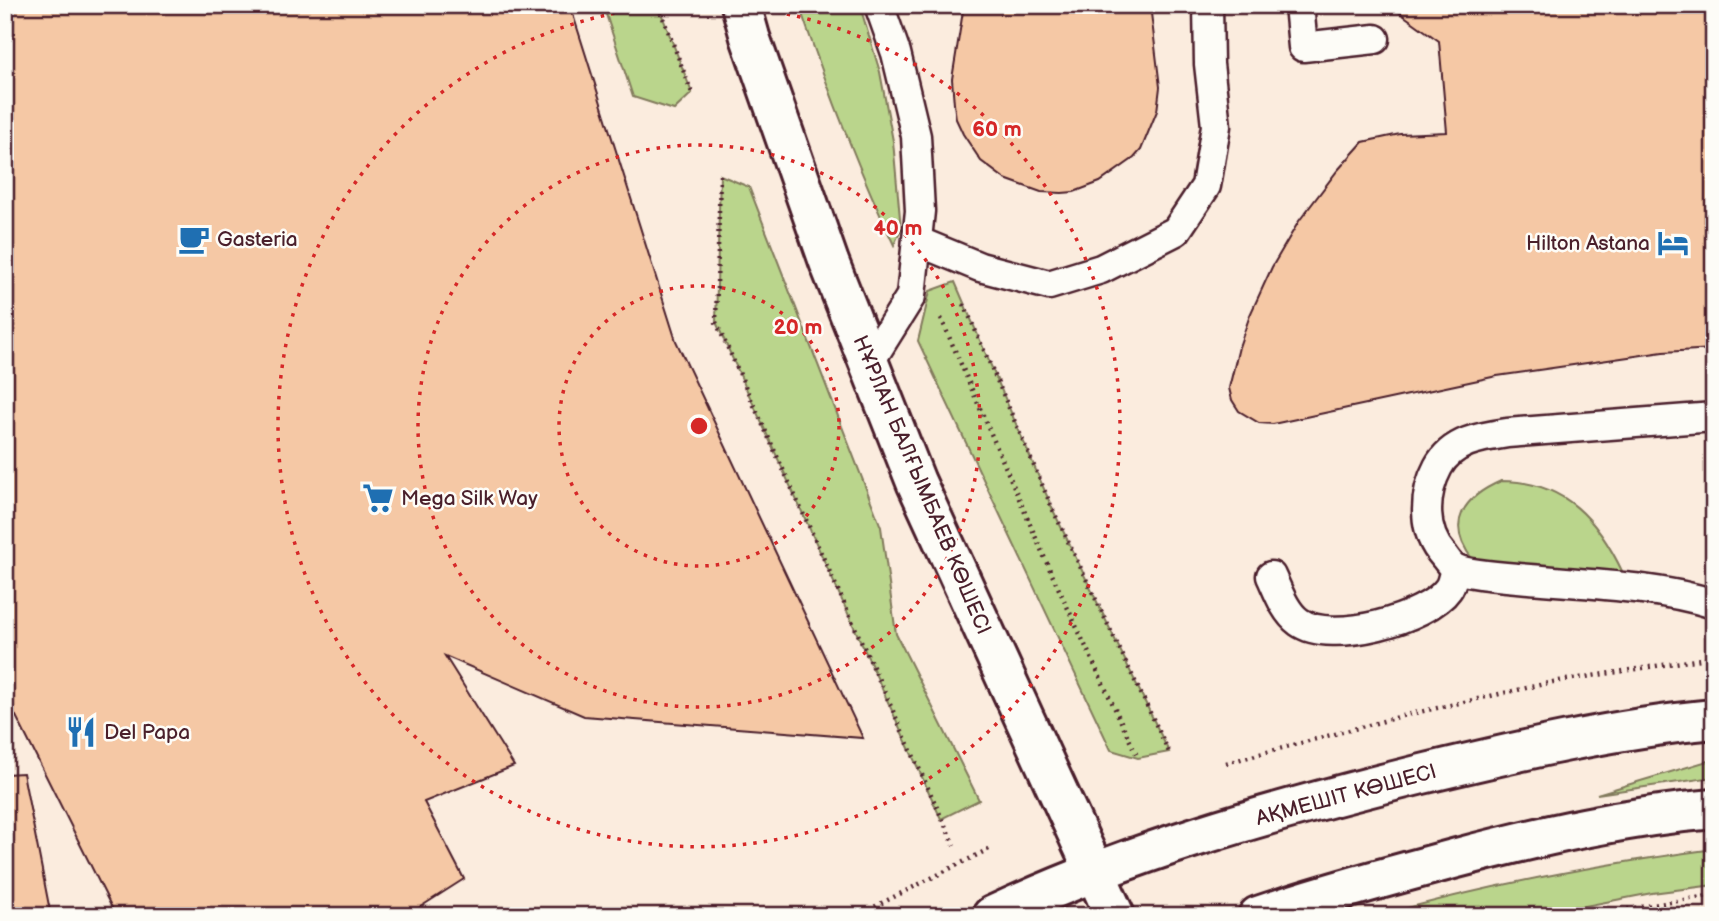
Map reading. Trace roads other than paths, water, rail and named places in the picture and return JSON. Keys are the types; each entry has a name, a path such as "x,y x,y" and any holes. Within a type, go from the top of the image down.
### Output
{"street":[{"name":"НҰРЛАН БАЛҒЫМБАЕВ КӨШЕСІ","path":"741,5 802,188 916,482 1115,916"},
{"name":"АҚМЕШІТ КӨШЕСІ","path":"992,916 1095,872 1165,846 1384,784 1485,759 1708,715"},
{"path":"1258,916 1511,844 1597,826 1714,809"}],"lane":[{"path":"869,363 911,296 925,250 916,136 896,54 879,5"},
{"path":"925,250 1049,285 1101,269 1175,231 1206,187 1216,126 1209,64 1208,5"},
{"path":"1299,5 1303,47 1375,39"},
{"path":"1714,417 1507,433 1479,438 1453,448 1439,465 1428,490 1427,519 1434,546 1455,569 1493,576 1659,592 1714,604"},
{"path":"1271,576 1284,603 1299,622 1320,630 1348,632 1391,621 1427,607 1448,589 1455,569"}],"place":[{"name":"Gasteria","path":"194,239"},
{"name":"Hilton Astana","path":"1673,243"},
{"name":"Mega Silk Way","path":"378,498"},
{"name":"Del Papa","path":"81,732"}]}
